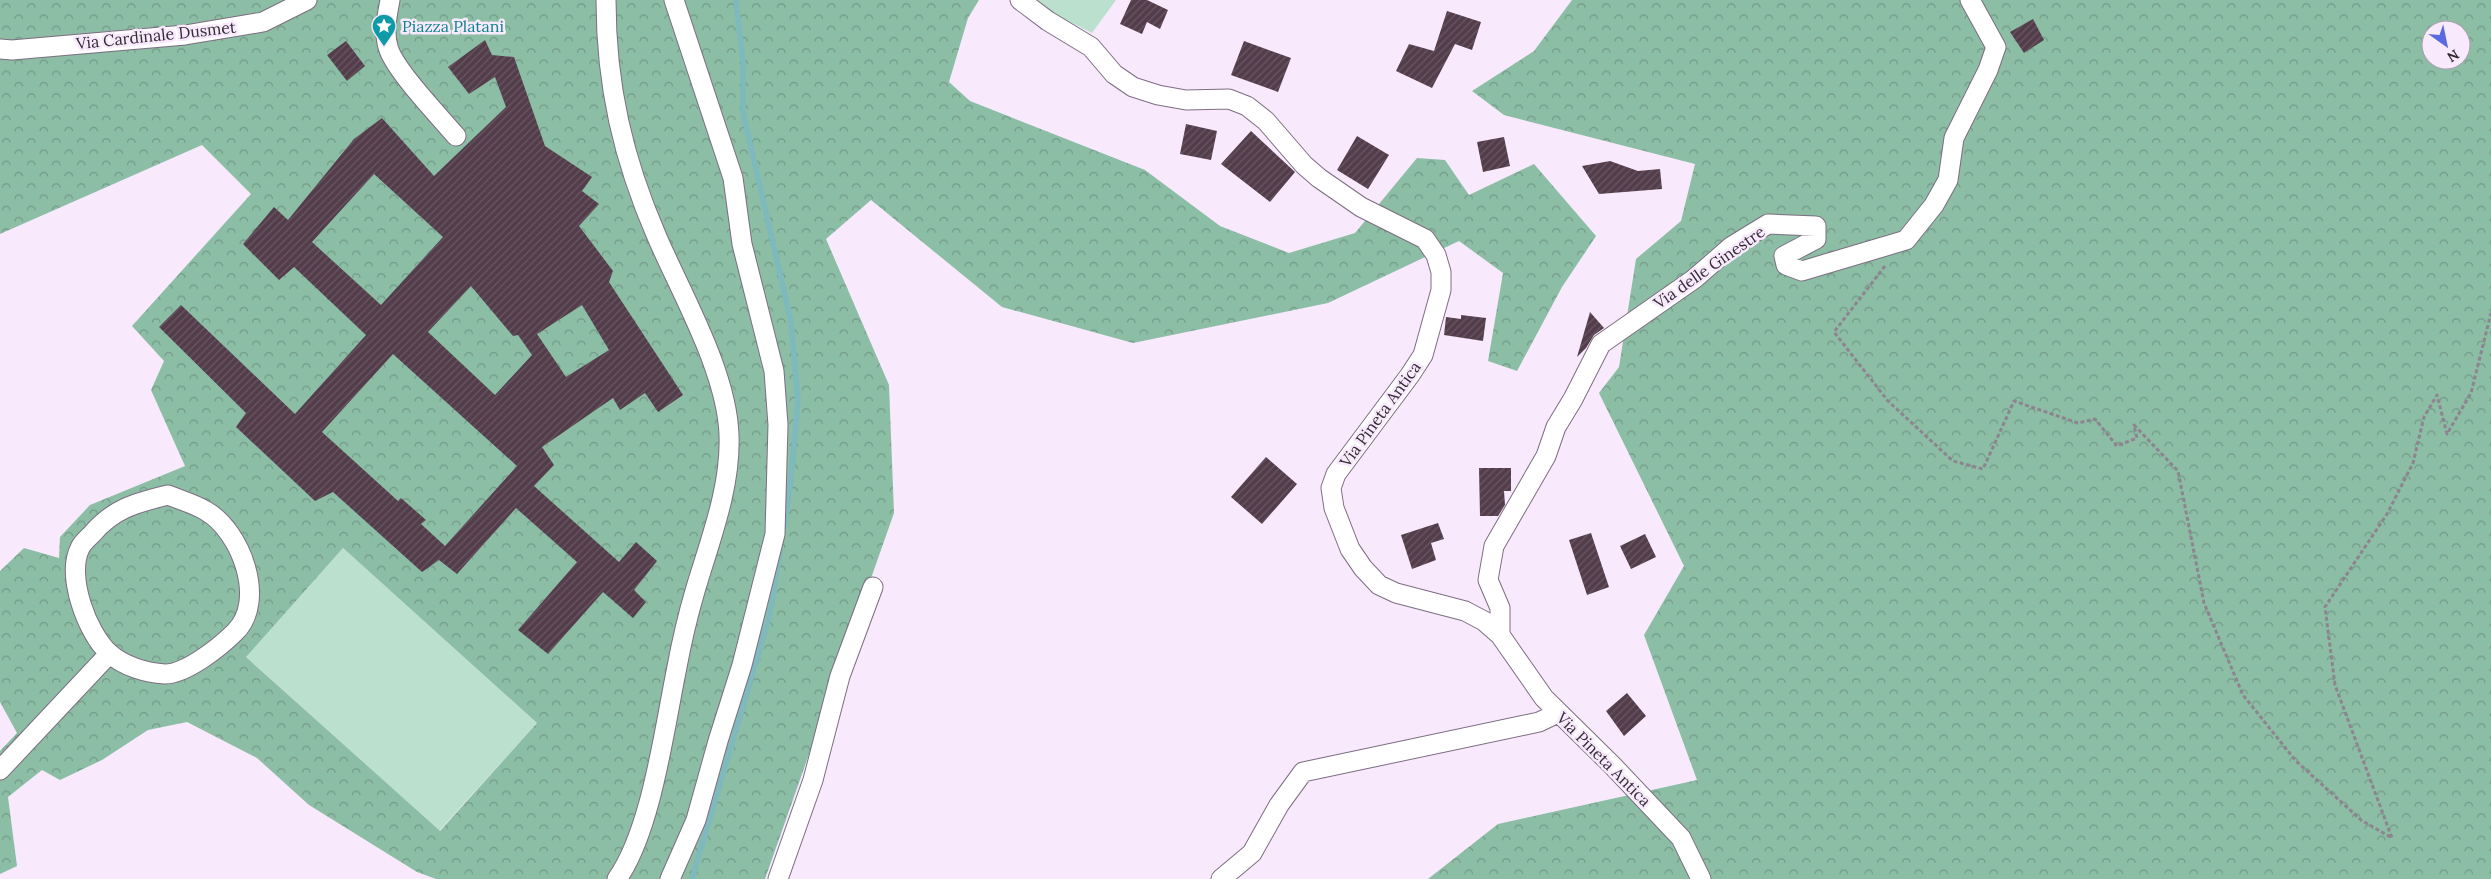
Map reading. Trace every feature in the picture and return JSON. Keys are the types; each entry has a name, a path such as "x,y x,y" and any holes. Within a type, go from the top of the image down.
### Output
{"street":[{"name":"Via Cardinale Dusmet","path":"0,49 12,50 185,35 262,22 307,0"},
{"path":"390,0 386,20 388,49 399,67 456,136"},
{"path":"606,0 606,31 616,117 630,169 656,234 714,366 726,402 729,435 727,476 681,645 656,771 637,843 617,879"},
{"path":"670,879 696,820 742,665 775,534 778,425 774,371 742,244 733,178 674,0"},
{"name":"Via Pineta Antica","path":"1020,0 1048,21 1091,48 1114,74 1133,87 1158,95 1186,100 1229,99 1247,106 1266,121 1304,165 1319,178 1361,207 1425,239 1436,255 1441,272 1441,290 1423,354 1410,375 1336,474 1331,488 1334,508 1350,549 1363,568 1379,585 1396,593 1465,611 1484,621 1500,635 1544,698 1613,766 1681,838 1701,879"},
{"name":"Via delle Ginestre","path":"1500,635 1500,608 1488,580 1494,546 1546,456 1556,426 1573,399 1601,344 1694,279 1732,246 1768,224 1816,226 1816,239 1784,256 1786,265 1802,271 1906,240 1934,206 1948,180 1954,138 1988,70 1996,47 1970,0"},
{"path":"168,496 207,511 230,532 242,552 250,596 242,625 221,646 195,664 166,674 132,668 109,654 95,636 81,605 75,577 80,549 106,518 135,503 168,496"},
{"path":"778,879 813,780 838,683 873,587"},
{"path":"0,770 109,654"},
{"path":"1221,879 1252,853 1279,805 1303,772 1415,746 1539,722 1558,713"}],"path":[{"path":"1888,263 1834,332 1888,401 1953,461 1983,469 2014,401 2078,423 2095,420 2117,446 2137,438 2134,425 2178,471 2204,603 2243,695 2296,761 2361,820 2392,838 2335,684 2325,607 2387,514 2413,463 2424,417 2437,395 2447,434 2471,392 2491,314"}],"green space":[{"path":"0,0 979,0 968,18 949,82 970,101 1145,170 1220,226 1289,253 1355,233 1417,158 1445,160 1469,195 1534,164 1596,236 1562,287 1517,371 1488,361 1503,273 1459,241 1328,303 1133,343 1002,307 871,200 826,239 889,385 894,513 765,879 436,879 417,872 309,805 257,758 187,722 148,730 102,760 60,780 42,770 8,797 17,866 0,874 0,751 17,733 0,702 0,571 24,548 59,558 60,537 90,505 185,466 151,390 164,361 132,326 251,194 202,145 0,234","holes":["343,548 537,723 440,831 246,657"]},
{"path":"1033,0 1116,0 1092,33 1040,7"},
{"path":"1572,0 2491,0 2491,879 1428,879 1498,824 1697,780 1644,635 1684,566 1599,393 1619,367 1636,259 1681,221 1695,164 1504,115 1472,91 1534,51"},
{"path":"343,548 537,723 439,831 245,656"}],"building":[{"path":"1131,0 1147,0 1168,10 1160,29 1147,22 1142,34 1120,24"},
{"path":"1447,11 1481,22 1472,50 1455,44 1432,88 1396,71 1409,44 1434,51"},
{"path":"2033,19 2044,40 2024,53 2010,32"},
{"path":"485,40 492,55 514,57 545,146 592,177 582,191 599,204 579,226 613,271 609,282 683,395 658,412 645,393 620,410 613,398 542,447 554,465 534,486 619,562 636,542 657,561 634,590 646,602 633,618 603,592 548,654 518,630 577,562 516,508 457,574 439,560 422,572 333,492 315,501 236,427 246,413 159,327 181,305 295,414 366,335 294,267 279,280 243,244 274,207 288,220 354,139 382,118 434,176 506,107 495,77 469,94 448,67","holes":["374,174 443,237 381,305 312,242","471,286 513,336 518,335 532,355 495,395 428,332","582,305 609,350 566,377 537,334","393,354 517,466 445,546 421,524 426,520 401,498 398,501 322,432"]},
{"path":"346,41 365,66 347,81 327,55"},
{"path":"1244,41 1291,58 1278,92 1231,75"},
{"path":"1186,124 1217,131 1211,160 1180,154"},
{"path":"1251,131 1295,172 1270,202 1221,164"},
{"path":"1357,136 1389,155 1368,189 1337,170"},
{"path":"1504,137 1510,166 1483,172 1477,142"},
{"path":"1610,161 1638,171 1660,169 1662,189 1599,194 1582,166"},
{"path":"1590,312 1604,328 1594,335 1586,348 1577,357"},
{"path":"1461,315 1486,318 1483,341 1444,335 1446,317 1461,319"},
{"path":"1266,457 1297,484 1262,524 1231,497"},
{"path":"1479,468 1511,468 1511,491 1504,491 1505,505 1498,516 1480,516"},
{"path":"1438,523 1444,539 1431,543 1436,560 1412,569 1401,535"},
{"path":"1591,533 1609,587 1587,595 1569,540"},
{"path":"1645,534 1656,557 1631,569 1620,546"},
{"path":"1627,693 1646,716 1624,736 1606,711"}],"waterway":[{"path":"736,0 743,62 743,112 791,322 798,400 791,480 784,527"},
{"path":"692,879 769,618 780,551"}],"place":[{"name":"Piazza Platani","path":"384,47"}]}
